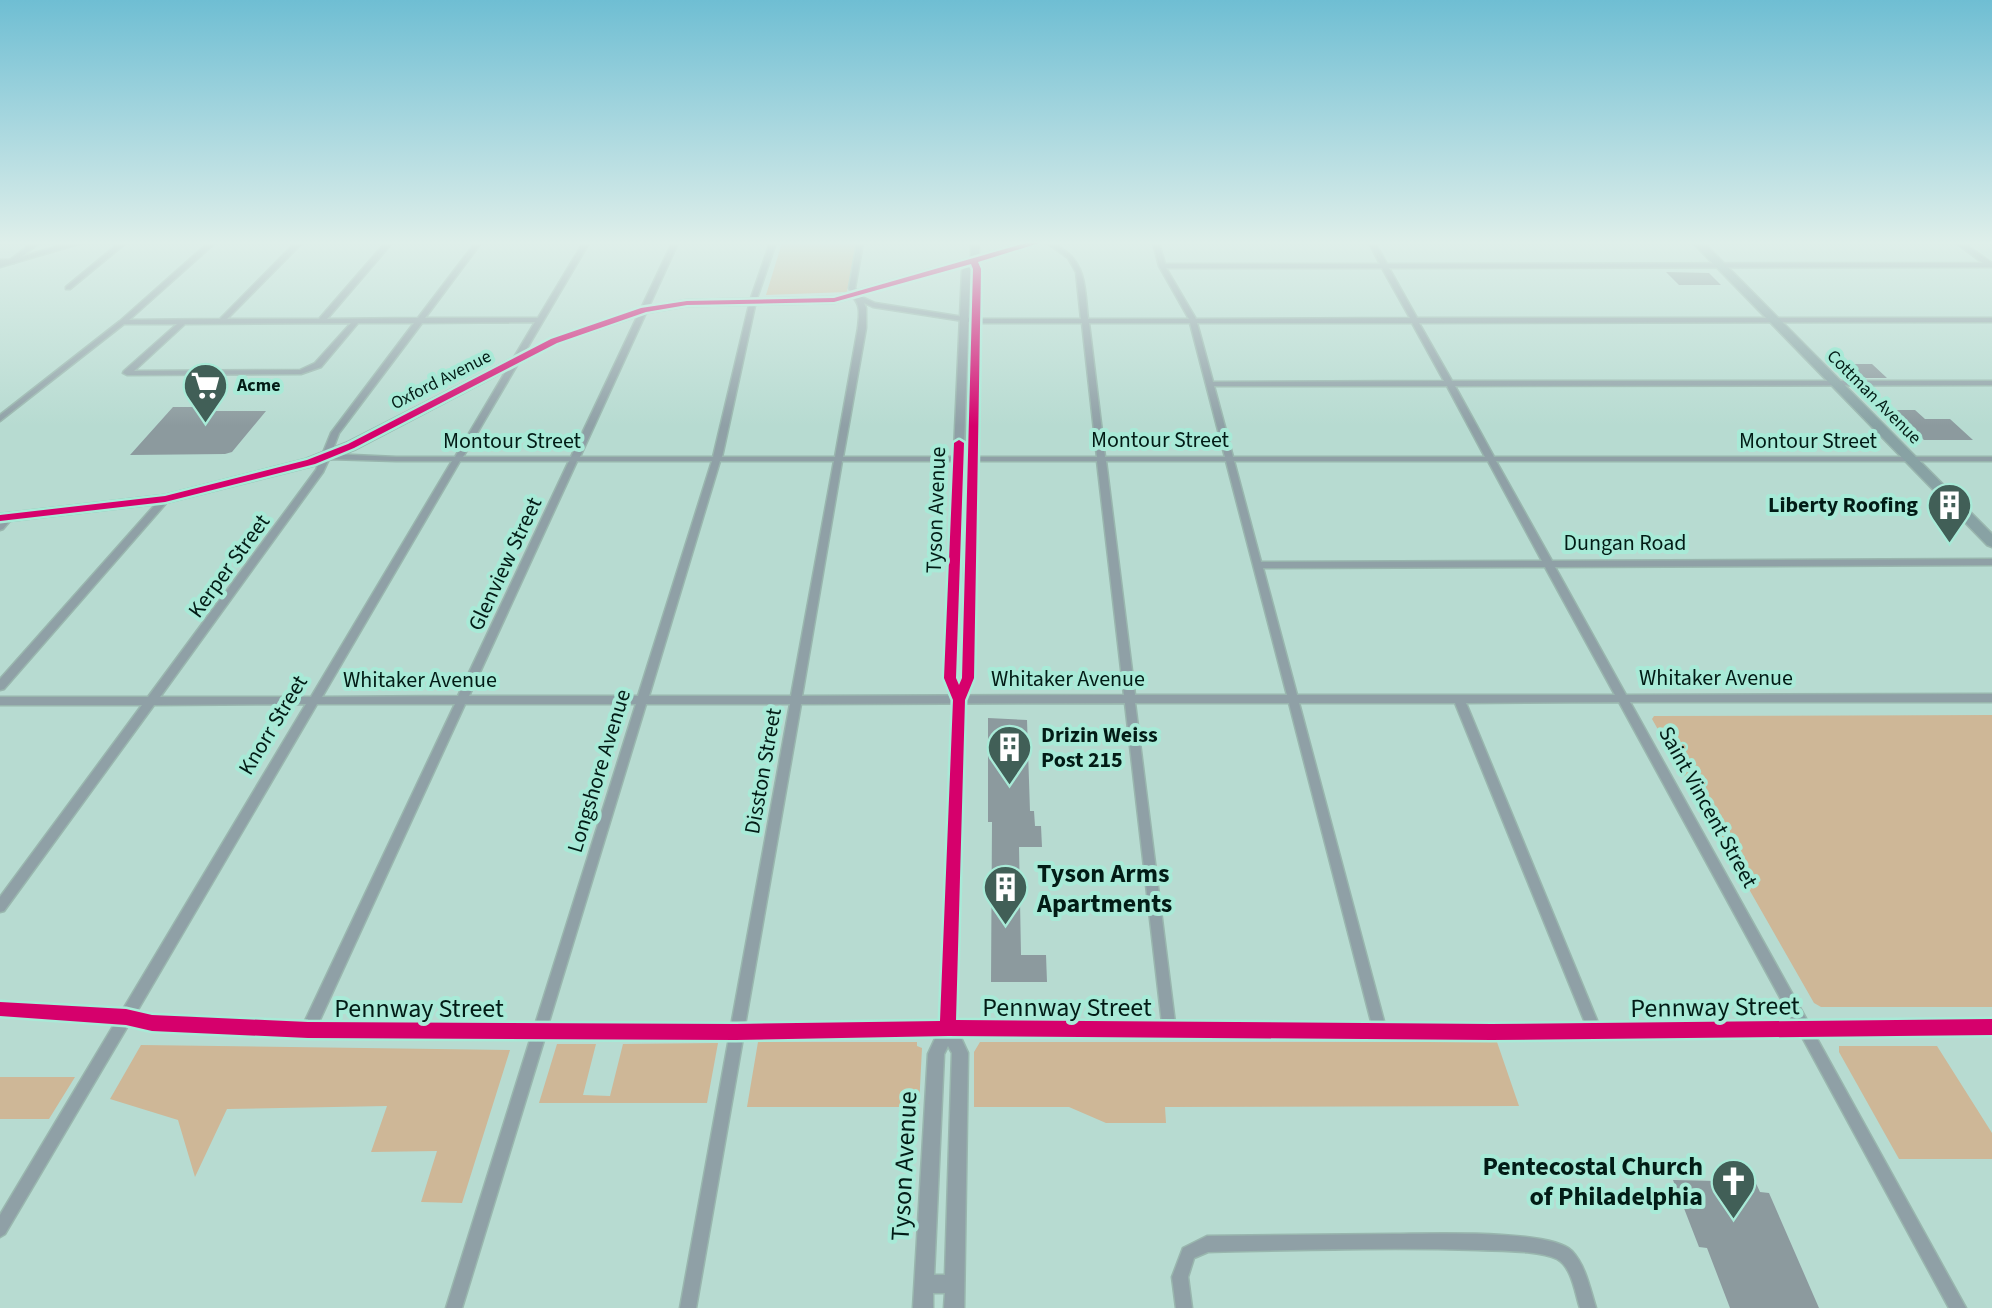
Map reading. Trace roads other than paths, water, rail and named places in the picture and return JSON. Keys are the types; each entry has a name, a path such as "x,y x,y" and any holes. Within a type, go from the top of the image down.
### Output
{"main road":[{"name":"Oxford Avenue","path":"5,517 165,499 295,467 327,456 572,334 644,310 673,304"},
{"name":"Cottman Avenue","path":"1757,304 1910,460 1986,529 1992,542"}],"street":[{"path":"0,419 142,304"},
{"path":"222,321 239,304"},
{"path":"321,321 336,304"},
{"name":"Kerper Street","path":"0,907 320,470 335,433 432,304"},
{"name":"Knorr Street","path":"0,1229 456,459 518,361 549,304"},
{"name":"Glenview Street","path":"308,1030 465,700 647,304"},
{"name":"Longshore Avenue","path":"454,1308 717,459 752,304"},
{"name":"Disston Street","path":"688,1308 862,328 863,308 860,304"},
{"path":"871,304 970,321 1992,320"},
{"name":"Tyson Avenue","path":"959,700 950,678 962,384 972,304"},
{"path":"1083,304 1169,1029"},
{"path":"1184,304 1193,320 1211,384 1380,1030"},
{"name":"Saint Vincent Street","path":"1406,304 1958,1308"},
{"path":"122,322 539,320"},
{"path":"184,321 127,373 307,370 321,362 356,321"},
{"name":"Tyson Avenue","path":"923,1308 936,1054 948,1028 959,700 968,678 975,384 970,321"},
{"path":"1211,384 1992,383"},
{"path":"962,384 975,384"},
{"name":"Montour Street","path":"327,456 456,459 1992,459"},
{"path":"0,686 165,499"},
{"path":"0,527 5,517"},
{"name":"Dungan Road","path":"1258,565 1992,562"},
{"path":"954,563 970,563"},
{"name":"Whitaker Avenue","path":"0,701 1992,698"},
{"path":"1459,699 1595,1030"},
{"name":"Pennway Street","path":"0,1009 126,1017 152,1023 308,1030 736,1032 948,1028 1595,1030 1992,1027"},
{"name":"Tyson Avenue","path":"948,1028 960,1053 954,1308"},
{"path":"1184,1308 1180,1277 1188,1253 1213,1244 1462,1242 1548,1247 1562,1253 1573,1266 1588,1308"},
{"path":"924,1284 954,1284"}],"place":[{"name":"Acme","path":"206,424"},
{"name":"Liberty Roofing","path":"1949,544"},
{"name":"Drizin Weiss Post 215","path":"1010,787"},
{"name":"Tyson Arms Apartments","path":"1006,927"},
{"name":"Pentecostal Church of Philadelphia","path":"1734,1220"}]}
